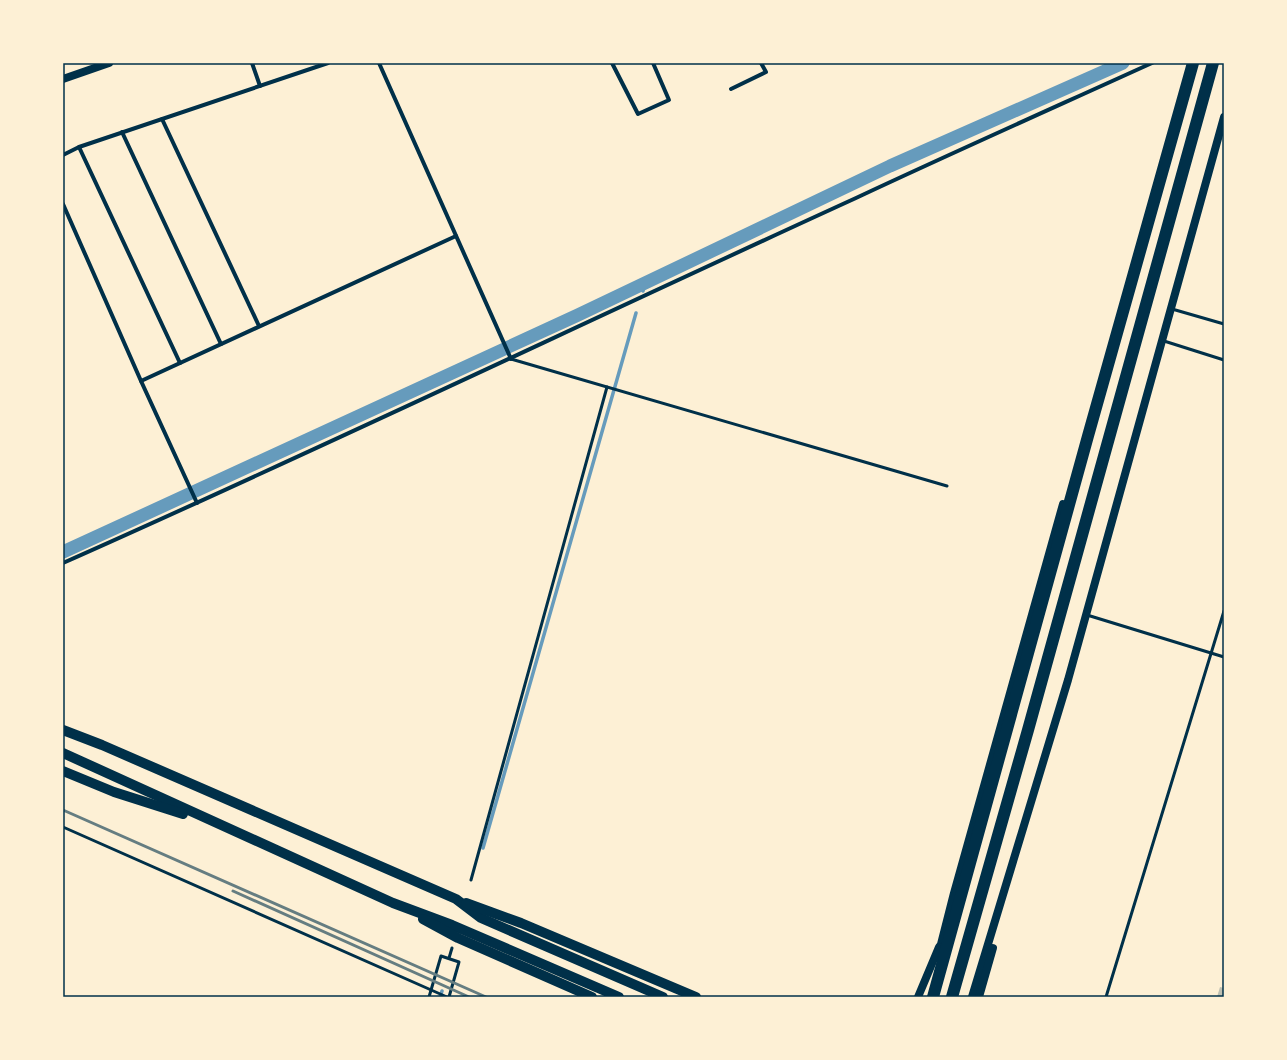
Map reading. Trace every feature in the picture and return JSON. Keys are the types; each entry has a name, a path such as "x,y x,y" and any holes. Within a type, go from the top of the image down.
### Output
{"highway":[{"path":"933,997 1090,428 1193,63"},
{"path":"952,997 1028,730 1213,63"}],"main road":[{"path":"63,79 109,63"},
{"path":"928,997 962,862 1188,63"},
{"path":"972,997 1068,680 1224,118"},
{"path":"63,722 102,745"},
{"path":"63,730 102,745 456,900 521,922 696,997"},
{"path":"63,753 393,903 452,925 619,997"},
{"path":"63,771 114,792 225,827"},
{"path":"456,900 480,918 663,997"},
{"path":"393,903 458,938 592,997"},
{"path":"979,997 995,941 998,910"},
{"path":"918,997 944,933"}],"street":[{"path":"252,63 260,86"},
{"path":"63,155 79,147 122,132 328,63"},
{"path":"379,63 511,359"},
{"path":"612,63 638,114 669,100 653,63"},
{"path":"731,89 766,72 760,63"},
{"path":"63,563 511,359 855,198 1152,63"},
{"path":"162,119 259,326"},
{"path":"122,132 221,344"},
{"path":"79,147 180,362"},
{"path":"63,204 197,503"},
{"path":"141,380 456,236"}],"lane":[{"path":"1171,308 1224,324"},
{"path":"1162,341 1224,360"},
{"path":"511,359 947,486"},
{"path":"471,880 607,387"},
{"path":"1106,997 1224,611"},
{"path":"1086,614 1224,657"},
{"path":"63,828 431,990 448,997 459,962 441,956 431,990 429,997"},
{"path":"449,958 452,948"}],"building":[{"path":"1220,987 1224,988 1224,997 1217,997"}],"waterway":[{"path":"63,552 578,315 890,166 1123,63"},
{"path":"643,291 645,283"},
{"path":"483,848 636,313"},
{"path":"440,997 442,991"}],"railway":[{"path":"63,810 486,997"},
{"path":"233,891 469,997"}]}
